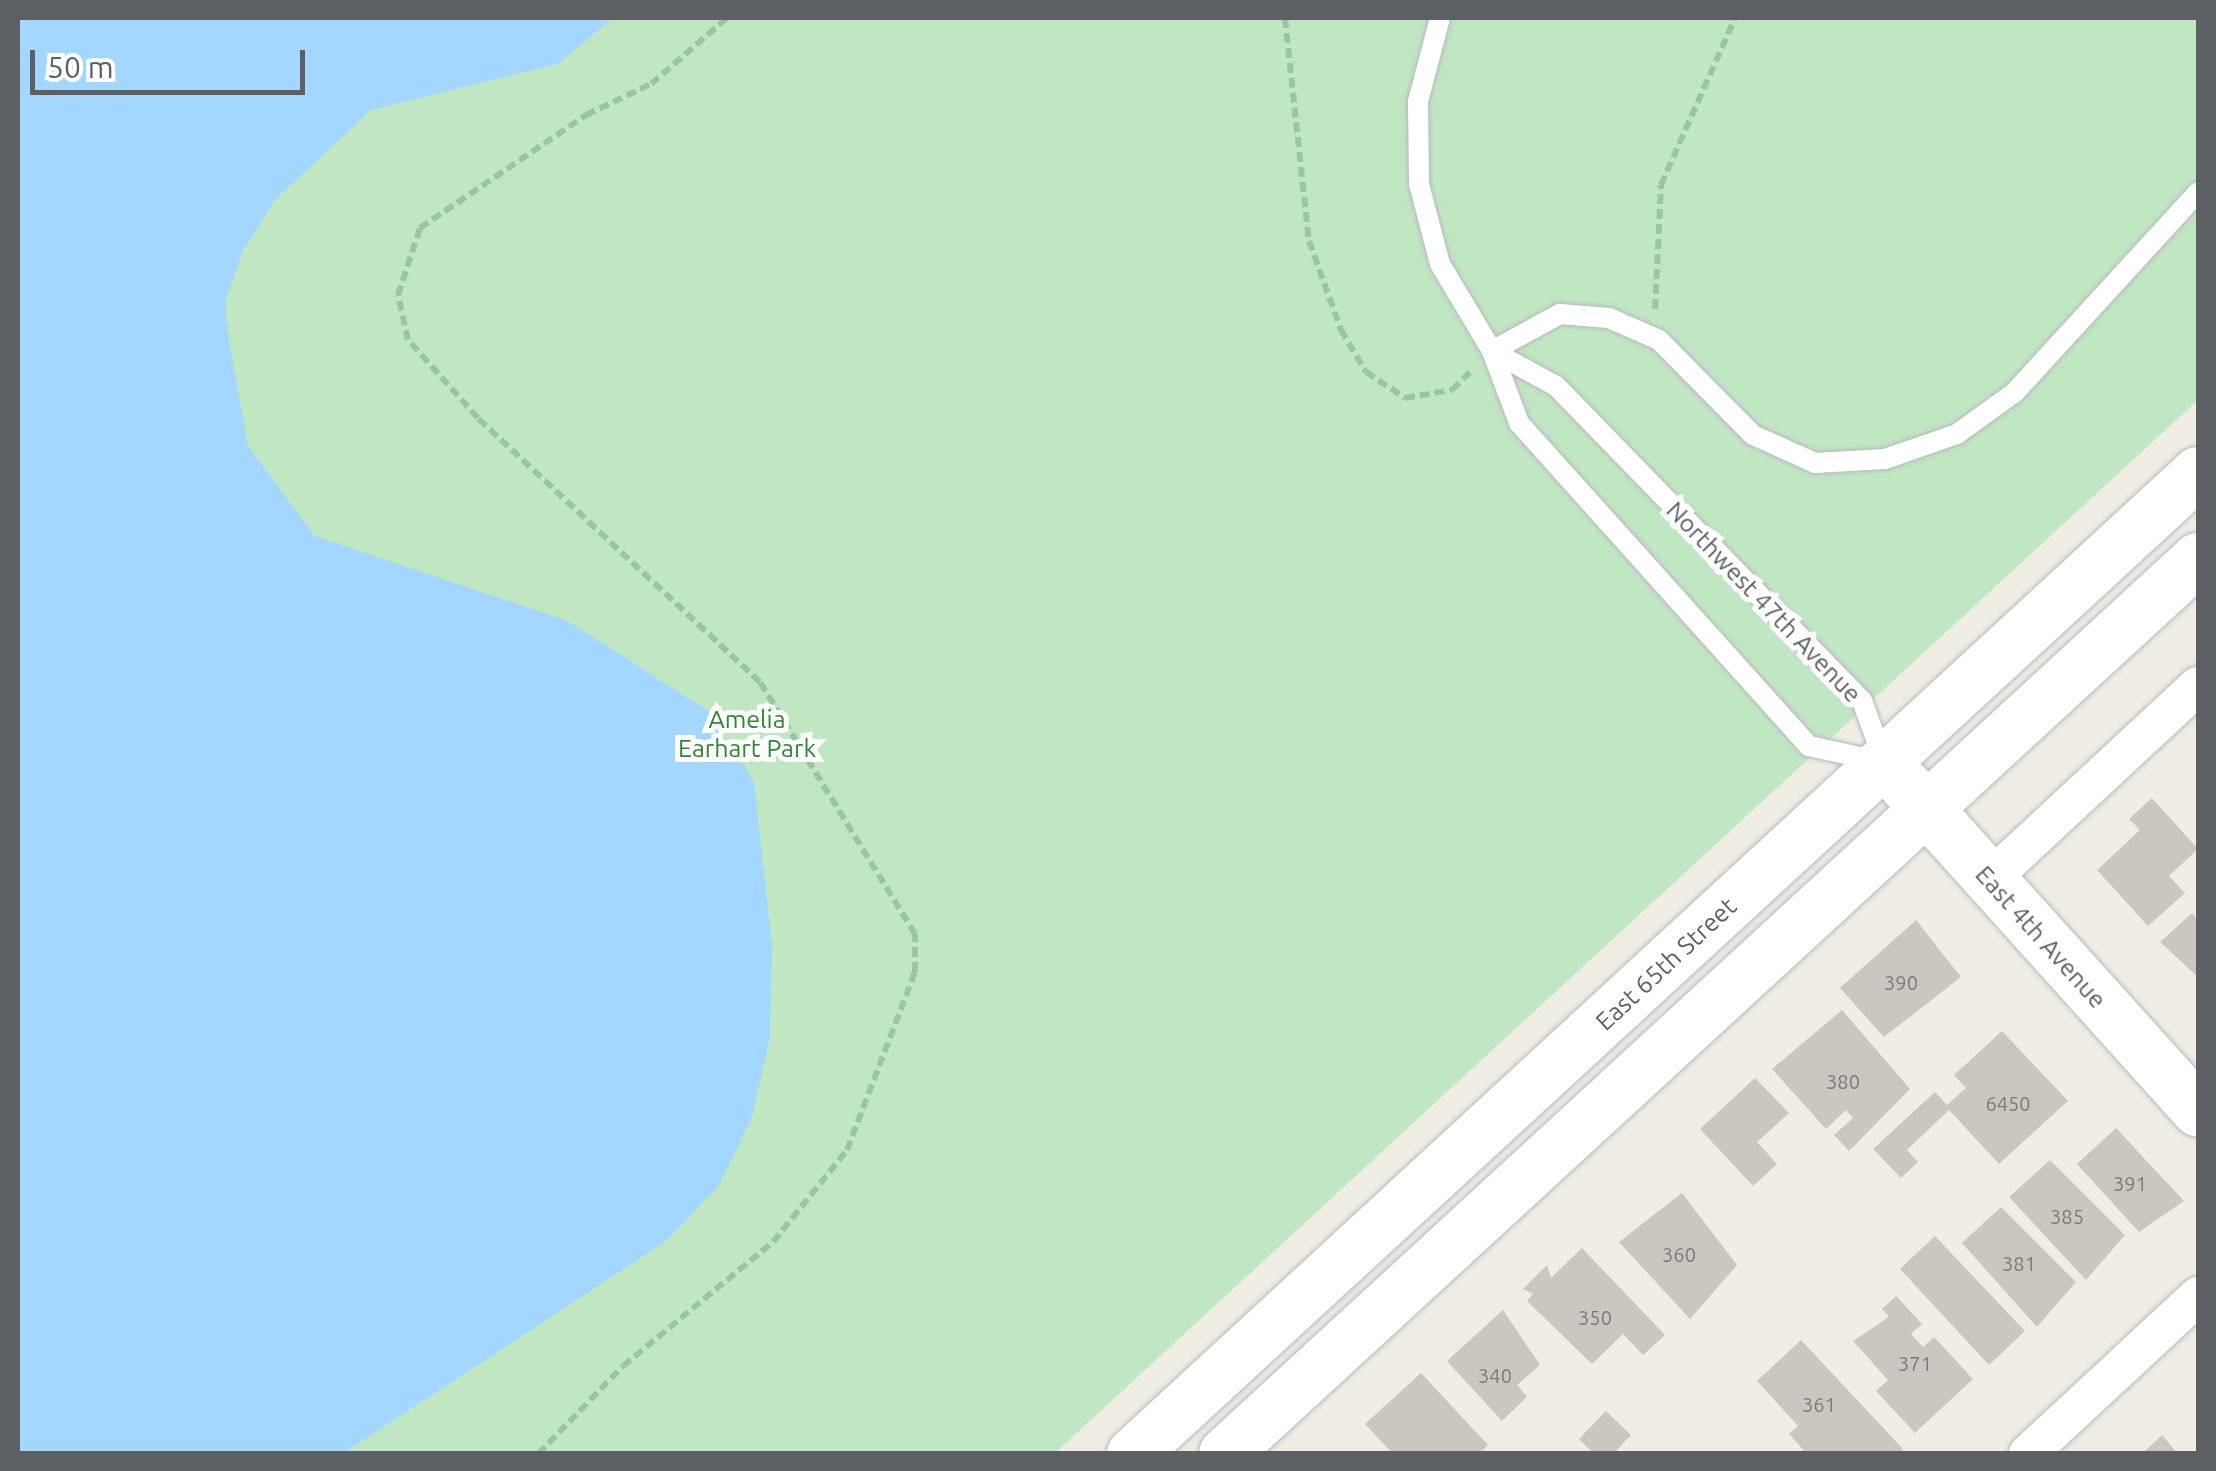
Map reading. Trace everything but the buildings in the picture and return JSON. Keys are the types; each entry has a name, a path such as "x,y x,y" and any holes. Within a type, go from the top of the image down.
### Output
{"main road":[{"name":"East 65th Street","path":"1132,1454 2198,473"},
{"path":"1225,1454 2198,559"},
{"name":"East 4th Avenue","path":"1885,762 2198,1110"}],"street":[{"path":"1990,880 2198,686"},
{"path":"2028,1454 2198,1296"}],"lane":[{"path":"1440,18 1418,101 1419,184 1440,264 1492,351 1518,423 1810,746 1885,762"},
{"path":"1492,351 1560,314 1608,318 1659,340 1753,435 1816,464 1886,459 1958,434 2015,392 2198,192"},
{"name":"Northwest 47th Avenue","path":"1492,351 1556,386 1862,701 1885,762"}],"path":[{"path":"538,1454 624,1366 773,1242 847,1150 915,972 915,934 760,682 478,418 408,340 398,295 420,228 586,115 651,84 727,18"},
{"path":"1285,18 1309,241 1366,372 1406,398 1452,390 1492,351"},
{"path":"1659,340 1652,278 1661,184 1735,18"}],"green space":[{"name":"Amelia Earhart Park","path":"18,18 2198,18 2198,400 1055,1453 18,1453"}],"water":[{"path":"18,18 613,18 558,64 371,110 275,200 243,251 225,302 229,340 248,446 315,536 568,621 707,710 754,781 772,946 770,1038 751,1120 718,1187 665,1242 344,1453 18,1453"}]}
